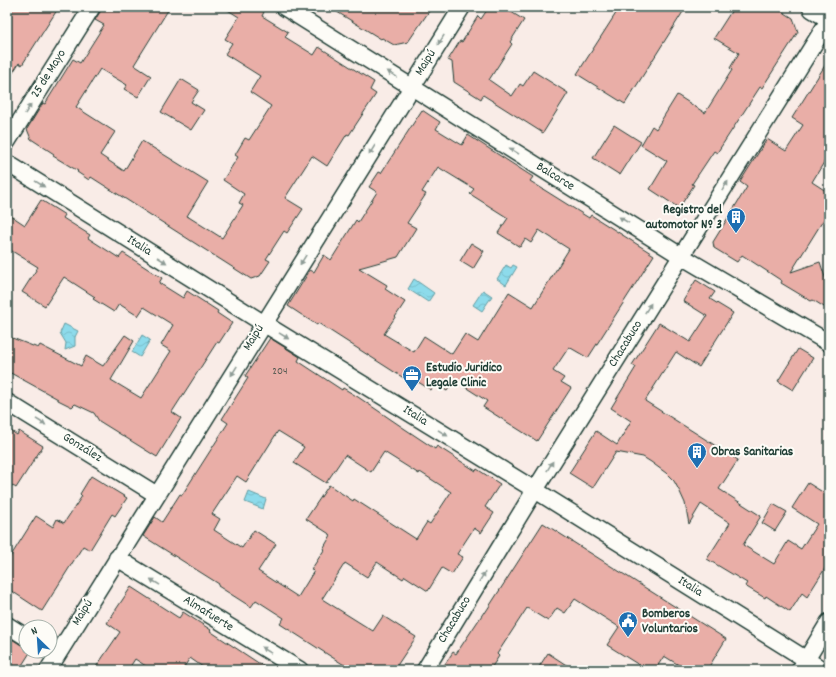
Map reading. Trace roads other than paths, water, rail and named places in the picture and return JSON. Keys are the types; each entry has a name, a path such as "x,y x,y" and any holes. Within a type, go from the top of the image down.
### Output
{"main road":[{"path":"814,7 829,16"}],"street":[{"name":"25 de Mayo","path":"7,142 92,7"},
{"name":"Balcarce","path":"284,7 681,256 829,343"},
{"name":"Maipú","path":"58,645 158,494 462,7"},
{"name":"Chacabuco","path":"425,670 535,490 829,20"},
{"name":"Italia","path":"7,163 535,490 803,665 823,670"},
{"name":"González","path":"7,402 158,494"},
{"name":"Almafuerte","path":"117,558 300,670"},
{"path":"803,665 829,622"},
{"path":"7,625 18,632"},
{"name":"Maipú","path":"48,670 51,659"}],"water":[{"path":"506,265 511,268 513,265 517,267 506,285 497,279"},
{"path":"414,279 434,293 428,302 408,289"},
{"path":"483,290 492,296 482,311 473,305"},
{"path":"64,324 78,331 75,337 75,346 65,350 66,343 60,333"},
{"path":"142,335 150,340 140,357 132,352"},
{"path":"249,492 266,499 263,509 245,502"}],"place":[{"name":"Registro del automotor Nº 3","path":"736,234"},
{"name":"Estudio Juridico Legale Clinic","path":"412,392"},
{"name":"Obras Sanitarias","path":"697,469"},
{"name":"Bomberos Voluntarios","path":"628,638"}]}
